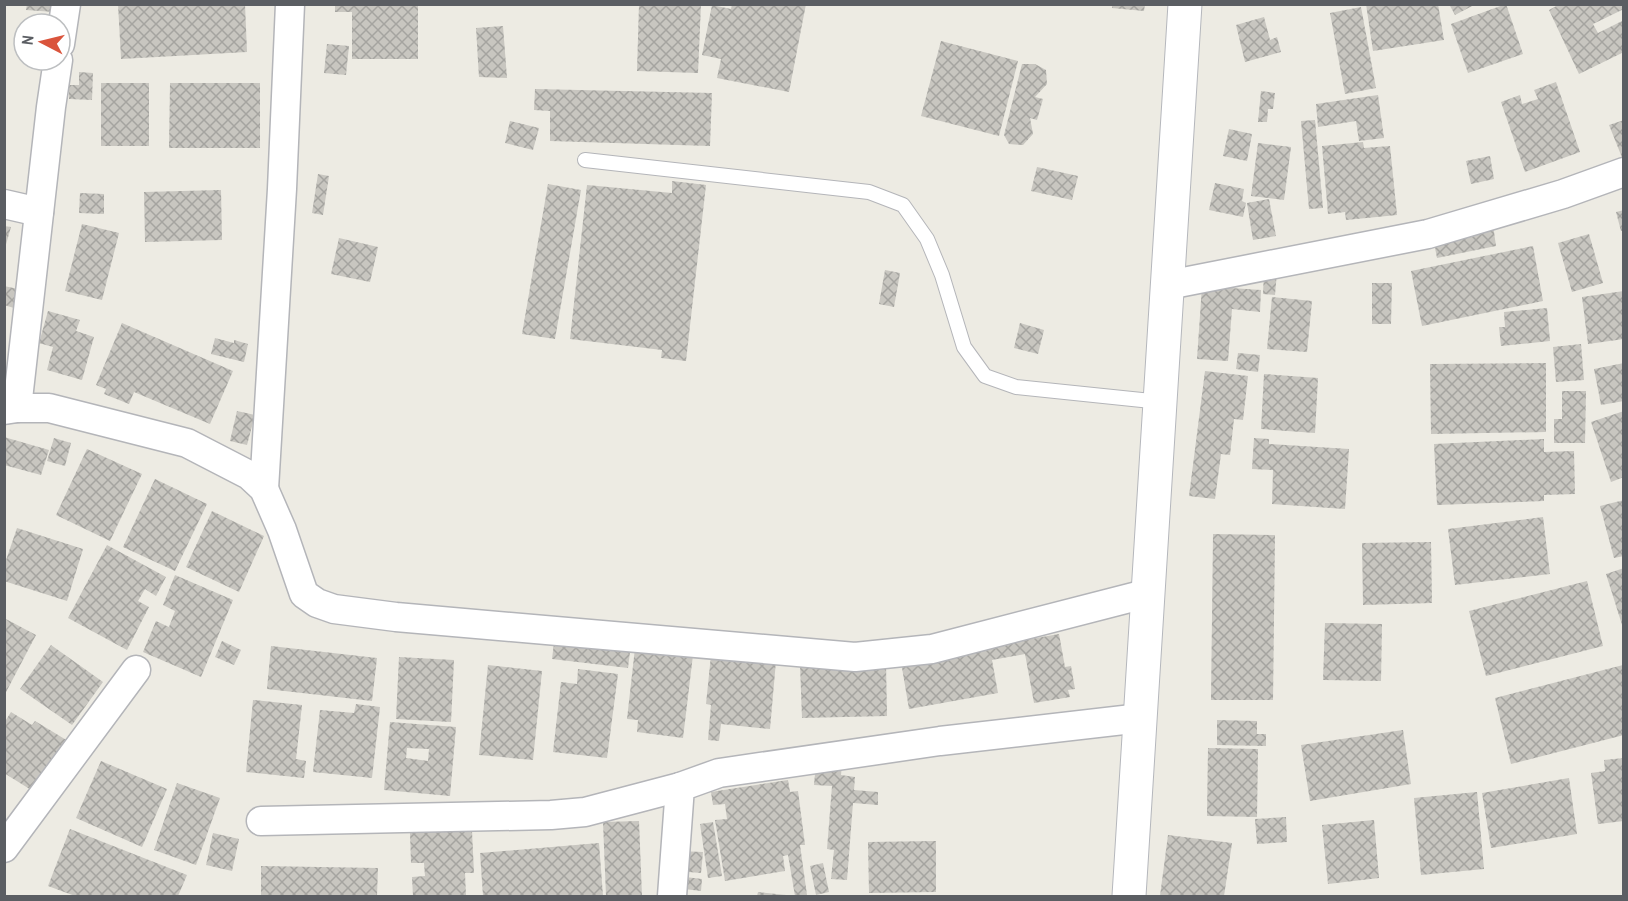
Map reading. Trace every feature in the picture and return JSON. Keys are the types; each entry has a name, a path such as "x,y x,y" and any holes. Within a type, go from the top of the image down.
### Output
{"main road":[{"path":"1129,897 1185,4"}],"street":[{"path":"264,489 282,189 290,4"},
{"path":"56,72 11,409 49,408 187,443 249,476 264,489 282,530 304,594 316,603 334,609 396,617 855,657 932,649 1149,593"},
{"path":"1168,285 1428,234 1563,194 1623,172"},
{"path":"4,204 39,212"},
{"path":"4,848 136,670"},
{"path":"261,821 551,815 585,812 680,787 719,773 940,741 1141,718"},
{"path":"672,897 680,787"}],"lane":[{"path":"585,160 869,192 903,205 927,239 942,275 964,347 985,376 1016,387 1161,402"}],"building":[{"path":"27,4 55,4 54,12 26,10"},
{"path":"118,4 245,4 247,52 121,59"},
{"path":"335,4 418,4 418,59 352,59 352,12 335,12"},
{"path":"639,4 701,4 698,73 637,71"},
{"path":"732,4 806,4 789,92 717,78 721,59 702,55 712,5 731,9"},
{"path":"1112,4 1145,4 1144,11 1112,8"},
{"path":"1366,4 1438,4 1444,40 1373,51"},
{"path":"1449,4 1476,4 1455,15"},
{"path":"1506,4 1523,54 1468,73 1451,24"},
{"path":"1560,4 1624,4 1624,9 1593,24 1598,33 1624,20 1624,52 1579,74 1549,10"},
{"path":"1361,7 1376,88 1345,94 1330,13"},
{"path":"1264,17 1270,40 1277,37 1281,52 1245,62 1236,25"},
{"path":"503,26 507,78 479,77 476,28"},
{"path":"941,41 1018,61 999,136 921,116"},
{"path":"327,44 349,46 346,75 324,73"},
{"path":"1022,64 1035,64 1046,70 1047,84 1035,97 1043,99 1037,120 1030,118 1033,134 1023,145 1009,144 1004,135"},
{"path":"79,72 93,73 92,100 69,99 69,85 79,85"},
{"path":"1556,82 1580,152 1525,172 1501,102 1520,95 1522,104 1538,99 1534,90"},
{"path":"101,83 149,83 149,146 101,146"},
{"path":"170,83 260,83 260,148 169,148"},
{"path":"535,89 712,93 710,146 550,141 550,111 534,110"},
{"path":"1261,91 1275,93 1273,109 1268,109 1267,122 1258,122"},
{"path":"1378,95 1384,138 1359,141 1356,121 1318,127 1316,104"},
{"path":"1315,120 1323,208 1309,209 1301,121"},
{"path":"1624,120 1624,160 1623,160 1609,125"},
{"path":"510,121 539,128 533,150 505,143"},
{"path":"1229,129 1252,134 1247,161 1223,156"},
{"path":"1363,142 1364,148 1390,146 1397,215 1346,220 1345,212 1328,214 1322,146"},
{"path":"1258,143 1291,147 1284,200 1251,196"},
{"path":"1490,156 1494,179 1471,184 1466,161"},
{"path":"1037,167 1078,176 1072,200 1031,191"},
{"path":"318,174 329,176 323,215 312,213"},
{"path":"672,181 706,185 686,361 661,358 662,350 570,339 587,185 672,193"},
{"path":"1215,183 1244,189 1242,201 1246,203 1243,217 1209,210"},
{"path":"548,184 581,190 555,339 522,334"},
{"path":"221,190 222,240 145,242 144,192"},
{"path":"80,193 104,194 104,214 79,213"},
{"path":"1269,199 1276,236 1253,240 1247,203"},
{"path":"1624,210 1624,231 1621,231 1616,212"},
{"path":"82,224 119,233 102,300 65,291"},
{"path":"1493,225 1496,246 1437,258 1433,238"},
{"path":"4,226 11,227 5,248 4,248"},
{"path":"1589,234 1603,283 1572,292 1558,243"},
{"path":"339,238 378,247 370,282 331,274"},
{"path":"1533,246 1543,301 1422,326 1411,271"},
{"path":"885,270 900,273 894,307 879,304"},
{"path":"1264,271 1277,272 1275,295 1263,294"},
{"path":"1372,283 1392,283 1391,324 1372,324"},
{"path":"4,286 18,289 14,308 4,305"},
{"path":"1202,286 1261,290 1260,312 1232,309 1228,361 1197,359"},
{"path":"1624,291 1624,339 1588,344 1582,297"},
{"path":"1272,297 1312,301 1307,352 1267,349"},
{"path":"1547,308 1550,341 1501,346 1499,327 1505,327 1504,312"},
{"path":"48,311 80,320 76,331 94,337 82,380 47,370 53,347 39,343"},
{"path":"122,323 233,371 210,424 134,392 129,404 104,394 106,389 96,385"},
{"path":"1020,323 1044,330 1038,354 1014,348"},
{"path":"215,338 248,344 244,362 211,354"},
{"path":"1581,344 1584,380 1556,382 1553,347"},
{"path":"1238,353 1260,355 1258,372 1236,369"},
{"path":"1546,363 1546,432 1431,434 1430,364"},
{"path":"1624,363 1624,401 1601,405 1594,369"},
{"path":"1205,371 1248,376 1243,420 1234,419 1230,455 1221,454 1215,499 1189,496"},
{"path":"1264,374 1318,378 1315,433 1261,429"},
{"path":"1562,391 1586,391 1585,443 1554,443 1554,419 1562,419"},
{"path":"237,411 255,415 247,445 230,441"},
{"path":"1624,411 1624,477 1611,482 1591,422"},
{"path":"4,437 49,450 41,475 4,465"},
{"path":"54,438 71,443 65,466 47,461"},
{"path":"1254,438 1269,439 1269,444 1349,449 1345,509 1272,504 1273,470 1252,469"},
{"path":"1544,439 1544,452 1574,451 1575,494 1544,495 1544,501 1437,505 1434,444"},
{"path":"87,449 142,474 110,541 56,515"},
{"path":"155,479 207,504 175,571 123,547"},
{"path":"1624,500 1624,556 1614,558 1600,506"},
{"path":"212,511 264,536 239,592 186,567"},
{"path":"1543,517 1550,574 1455,585 1448,529"},
{"path":"17,528 83,549 67,601 4,581 4,566"},
{"path":"1213,534 1275,535 1273,700 1211,700"},
{"path":"1431,542 1432,603 1363,605 1362,543"},
{"path":"107,545 166,577 156,596 145,589 138,601 149,607 127,650 68,618"},
{"path":"1624,568 1624,628 1623,628 1606,574"},
{"path":"175,575 233,600 201,677 143,652 156,621 169,627 175,611 163,605"},
{"path":"1587,581 1603,646 1486,676 1469,611"},
{"path":"4,618 36,635 4,696"},
{"path":"1325,623 1382,624 1381,681 1323,680"},
{"path":"1059,634 1065,667 1071,666 1075,689 1068,690 1070,697 1034,703 1025,654 992,660 998,693 909,709 901,662"},
{"path":"555,635 631,644 628,668 552,659"},
{"path":"222,641 241,650 234,665 215,657"},
{"path":"51,645 103,682 72,725 20,689"},
{"path":"271,646 377,658 372,701 267,689"},
{"path":"635,648 693,655 683,738 637,732 638,720 627,719"},
{"path":"711,655 776,661 770,729 721,724 719,741 708,740 711,705 706,704"},
{"path":"399,657 454,660 451,722 396,719"},
{"path":"886,663 887,716 802,718 800,665"},
{"path":"488,665 542,671 533,760 479,755"},
{"path":"1623,665 1624,735 1511,764 1495,698"},
{"path":"578,669 618,674 607,758 553,752 561,682 577,684"},
{"path":"253,700 302,705 296,759 306,761 304,778 246,772"},
{"path":"356,704 380,707 372,778 313,772 320,710 354,713"},
{"path":"11,712 32,725 35,721 68,741 36,793 4,773 4,723"},
{"path":"1217,720 1257,721 1257,734 1266,734 1266,746 1217,745"},
{"path":"390,722 456,727 450,796 384,790","holes":["407,748 429,749 428,761 406,758"]},
{"path":"1403,730 1411,784 1310,801 1301,745"},
{"path":"1208,748 1258,749 1257,817 1207,816"},
{"path":"1624,758 1624,821 1598,824 1591,773 1605,771 1604,760"},
{"path":"101,761 167,789 142,847 76,818"},
{"path":"816,763 842,765 841,775 855,777 854,790 878,792 878,805 853,803 847,880 831,879 834,850 827,849 832,786 814,785"},
{"path":"1569,778 1577,834 1491,848 1482,793"},
{"path":"788,780 790,792 798,791 805,845 800,845 807,895 795,896 788,855 783,856 785,871 725,881 715,820 727,819 725,804 713,805 711,792"},
{"path":"177,783 220,798 196,865 154,850"},
{"path":"1477,792 1484,869 1421,875 1414,798"},
{"path":"1286,817 1287,842 1257,844 1255,819"},
{"path":"1374,820 1379,878 1328,884 1322,825"},
{"path":"639,821 642,896 606,896 603,822"},
{"path":"713,822 722,876 708,878 700,824"},
{"path":"70,829 187,875 178,896 75,896 48,886"},
{"path":"472,831 474,873 465,873 466,896 413,896 412,877 425,876 424,863 411,863 410,833"},
{"path":"213,833 239,839 232,871 206,865"},
{"path":"1168,835 1232,843 1224,896 1160,896"},
{"path":"936,841 936,892 869,893 868,842"},
{"path":"599,843 603,896 483,896 480,853"},
{"path":"678,851 703,852 701,873 676,871"},
{"path":"823,863 829,892 816,895 810,866"},
{"path":"261,866 378,868 377,896 261,896"},
{"path":"677,876 702,879 701,891 676,888"},
{"path":"758,892 786,895 757,896"}]}
